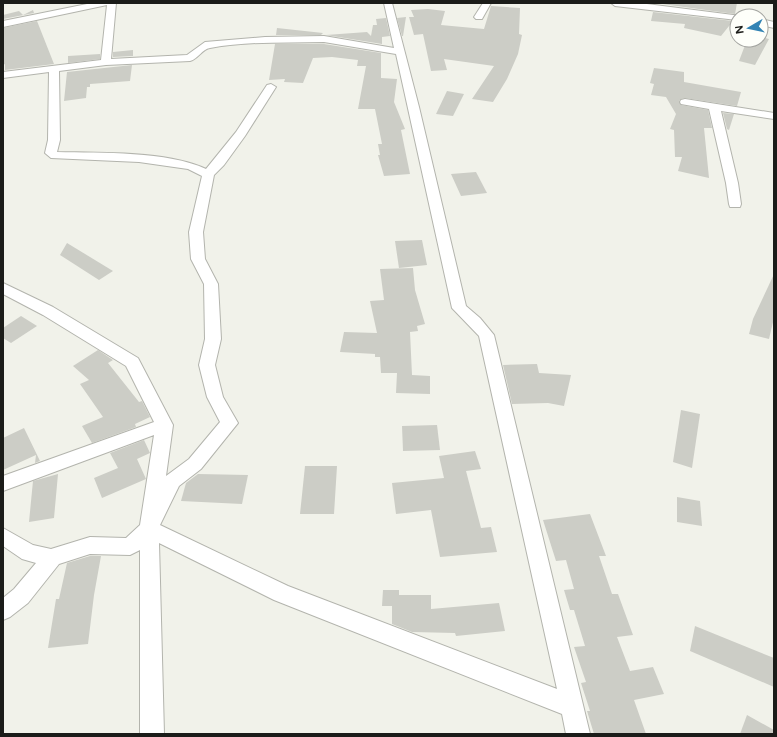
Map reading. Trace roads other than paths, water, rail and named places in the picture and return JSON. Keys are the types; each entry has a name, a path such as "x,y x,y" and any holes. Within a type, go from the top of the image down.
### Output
{"street":[{"path":"3,24 106,3"},
{"path":"106,62 112,3"},
{"path":"388,3 401,52 459,308 475,322 486,335 578,734"},
{"path":"479,17 487,3"},
{"path":"615,3 729,16"},
{"path":"3,75 106,62 190,58 205,45 265,40 324,39 401,52"},
{"path":"54,68 54,140 51,153 55,155 139,158 191,166 208,174"},
{"path":"3,610 21,596 52,558 76,548 94,544 130,547 150,529 172,482 195,464 229,423 216,397 207,365 213,339 211,284 198,259 196,232 208,174 220,162 237,139 271,87"},
{"path":"685,102 774,116"},
{"path":"714,106 732,183 735,204"},
{"path":"3,288 48,311 132,362 164,425 150,529 152,734"},
{"path":"3,484 124,438 164,425"},
{"path":"150,529 281,593 571,706"},
{"path":"3,536 29,553 52,558"}]}
